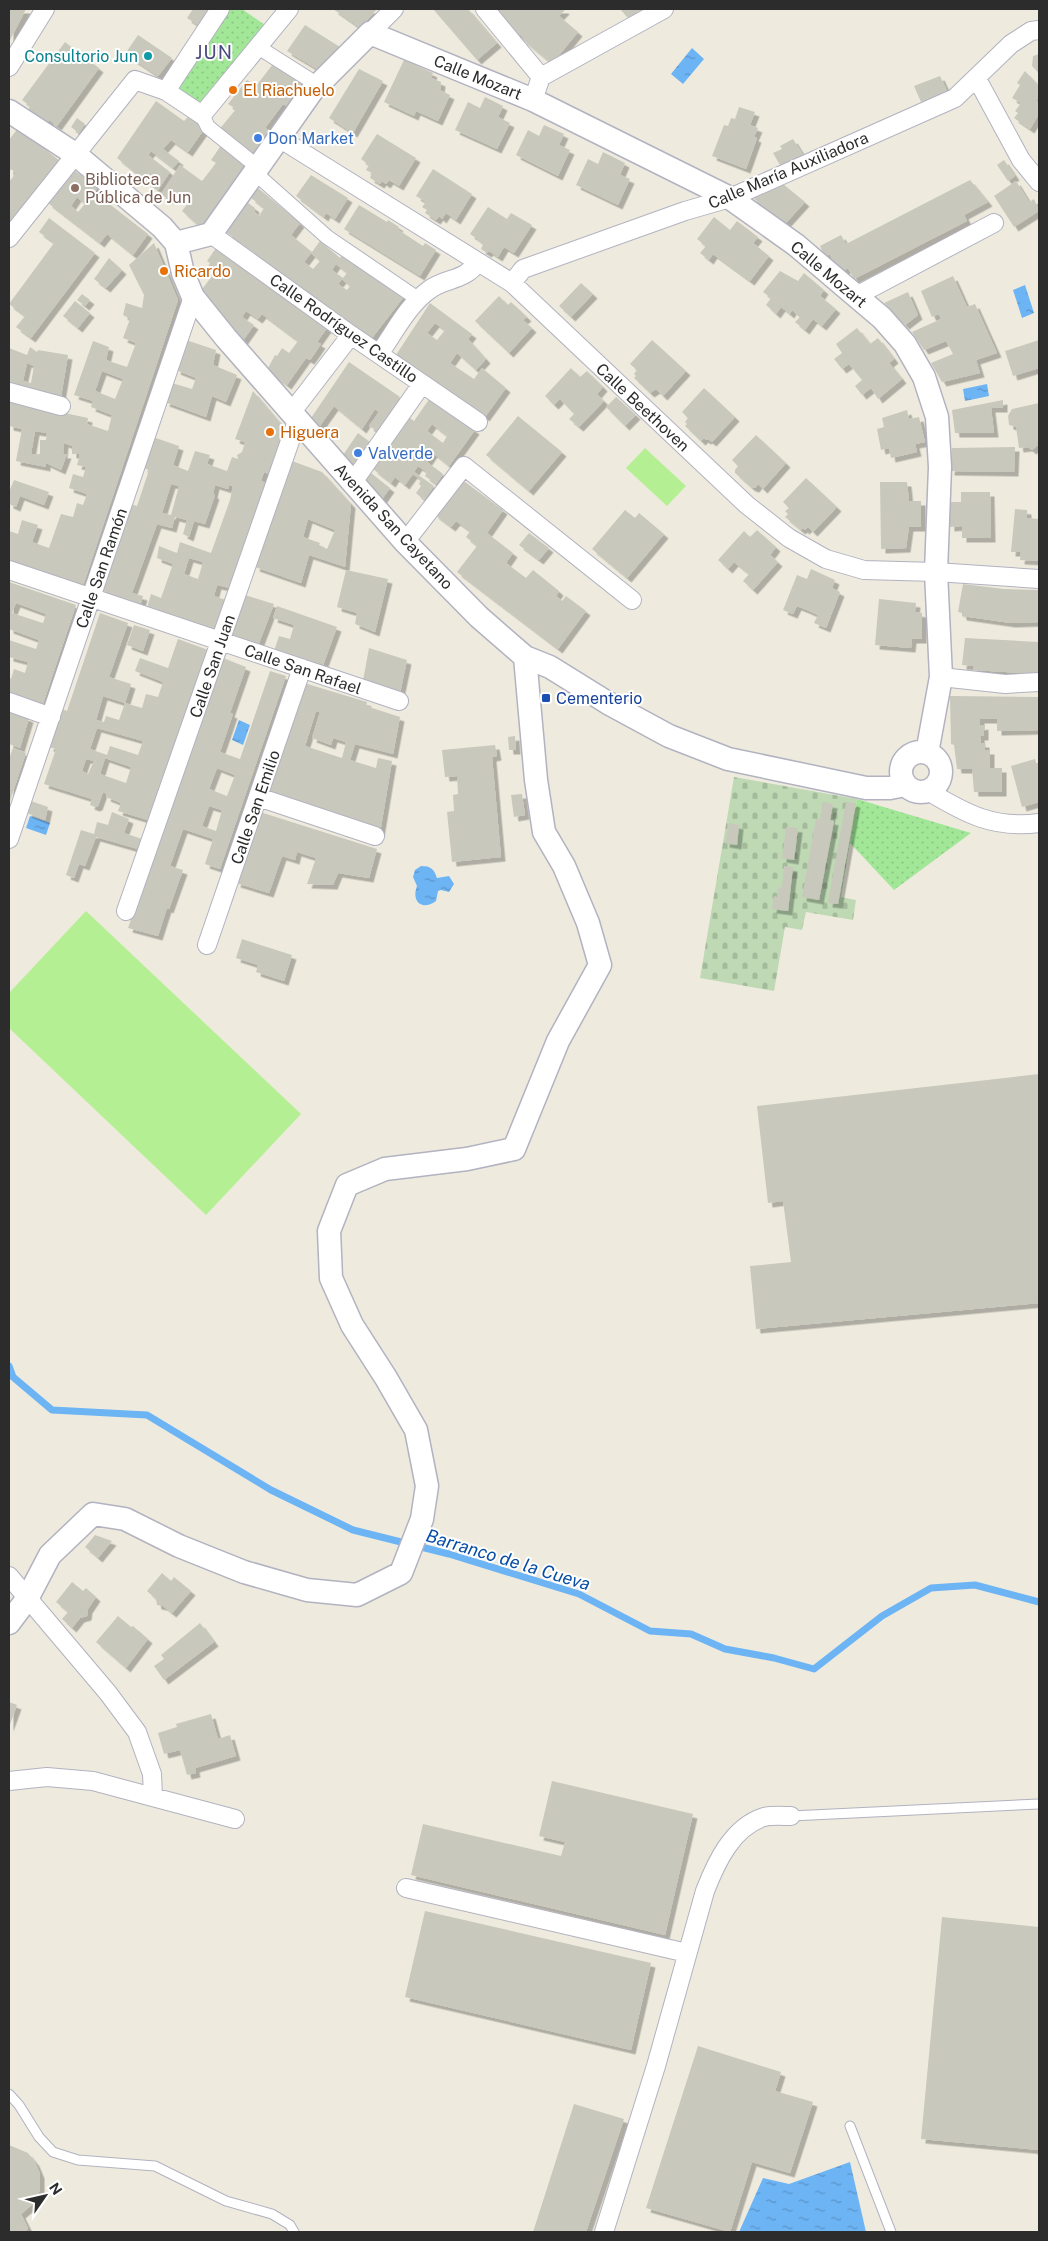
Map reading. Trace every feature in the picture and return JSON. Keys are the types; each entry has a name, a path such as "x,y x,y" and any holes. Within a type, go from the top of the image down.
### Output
{"street":[{"path":"9,67 45,9"},
{"path":"166,91 220,9"},
{"path":"202,115 289,9"},
{"path":"176,243 211,234 318,85 394,9"},
{"path":"485,9 541,77"},
{"path":"533,100 541,77 664,9"},
{"name":"Calle María Auxiliadora","path":"512,283 523,269 685,211 730,198 955,98 977,80 1011,44 1031,30 1039,30"},
{"name":"Calle Mozart","path":"370,33 533,100 730,198 796,246 856,296 882,318 904,344 924,377 936,417 940,467 936,572 941,677 927,753"},
{"path":"258,47 318,85"},
{"path":"9,238 135,80 166,91 202,115 208,127 257,170 327,237 418,299"},
{"path":"977,80 1021,160 1039,182"},
{"name":"Avenida San Cayetano","path":"9,111 75,154 162,227 176,243 183,273 193,297 294,417 405,542 479,617 526,657 550,666 608,703 669,736 728,759 866,788 890,788 905,785"},
{"name":"Calle Beethoven","path":"279,138 512,283 747,505 789,538 826,559 864,570 936,572 1039,579"},
{"path":"856,296 994,223"},
{"name":"Calle Rodríguez Castillo","path":"211,234 351,335 478,422"},
{"path":"379,354 418,299 430,288 471,272 478,262"},
{"name":"Calle San Ramón","path":"9,839 193,297"},
{"name":"Calle San Juan","path":"126,911 221,641 294,417 351,335"},
{"path":"353,482 422,384"},
{"path":"9,392 61,406"},
{"path":"405,542 464,466 632,600"},
{"name":"Calle San Rafael","path":"9,570 399,701"},
{"path":"9,1623 27,1599 50,1555 93,1514 125,1519 179,1546 244,1572 307,1590 357,1595 401,1574 422,1519 427,1486 416,1430 352,1325 331,1278 329,1231 347,1185 385,1169 467,1159 514,1149 558,1041 600,966 585,914 564,866 544,832 536,780 526,657"},
{"name":"Calle San Emilio","path":"207,945 302,668"},
{"path":"941,677 1005,684 1039,682"},
{"path":"9,702 50,716"},
{"path":"927,753 937,760 941,773 937,784 928,791 916,792 905,785 901,774 903,762 913,754 927,753"},
{"path":"928,791 961,811 988,822 1022,825 1039,823"},
{"path":"258,797 375,836"},
{"path":"9,1576 108,1693 136,1732 152,1774 153,1796"},
{"path":"9,1781 47,1777 93,1781 235,1819"},
{"path":"604,2232 656,2066 705,1891 716,1863 740,1831 764,1817 791,1816"},
{"path":"406,1888 687,1953"}],"lane":[{"path":"791,1816 1039,1804"},
{"path":"9,2094 19,2105 39,2137 53,2152 78,2160 155,2166 226,2201 272,2214 290,2225 294,2232"},
{"path":"850,2126 891,2232"}],"green space":[{"path":"229,9 242,9 265,25 204,110 173,88"},
{"path":"645,448 686,486 667,506 626,468"},
{"path":"734,777 857,799 841,897 856,900 853,920 806,912 802,930 785,927 774,991 700,978"},
{"path":"857,799 971,833 894,890 850,843"},
{"path":"86,911 301,1114 206,1215 9,1028 9,993"}],"water":[{"path":"692,48 704,59 683,84 671,74"},
{"path":"1025,285 1034,313 1022,318 1013,290"},
{"path":"987,384 989,396 965,401 963,389"},
{"path":"239,720 250,725 243,745 232,740"},
{"path":"30,816 50,823 46,835 26,828"},
{"path":"421,866 432,869 437,878 449,876 454,884 449,892 438,891 436,901 426,905 419,903 415,896 417,886 413,877 415,870"},
{"path":"850,2162 866,2232 739,2232 763,2178 789,2184"}],"building":[{"path":"9,9 26,9 9,42"},
{"path":"193,9 212,9 199,26 187,18"},
{"path":"333,9 377,9 360,28"},
{"path":"433,9 468,9 497,43 477,60"},
{"path":"494,9 564,9 559,16 578,32 552,64 522,39 520,34 517,37"},
{"path":"620,9 644,9 628,18"},
{"path":"305,25 340,47 317,69 287,51"},
{"name":"Consultorio Jun","path":"138,35 172,58 158,76 125,54"},
{"path":"65,42 99,68 57,126 49,120 47,123 37,115 33,116 28,111 30,106 22,100"},
{"path":"1039,54 1039,73 1032,66 1033,56"},
{"path":"404,60 433,73 431,78 441,82 440,90 450,95 438,121 416,111 414,116 384,102"},
{"path":"273,64 308,85 290,108 283,104 265,128 271,131 253,157 218,131 236,109 228,104 247,80 256,86"},
{"path":"359,69 383,81 353,133 329,118"},
{"path":"1025,71 1039,86 1039,96 1036,101 1039,103 1039,114 1030,129 1014,118 1018,113 1015,111 1021,103 1012,98 1020,85 1017,83"},
{"path":"940,76 947,91 921,102 914,86"},
{"path":"485,97 503,106 498,117 510,123 497,149 455,130 468,102 480,108"},
{"path":"156,101 184,121 188,117 205,128 188,152 171,140 163,149 179,161 173,168 151,151 148,155 170,172 158,190 117,158"},
{"path":"739,107 755,112 750,125 758,128 754,137 757,138 746,169 712,156 724,125 728,126 731,118 735,119"},
{"path":"77,118 85,124 79,133 71,127"},
{"path":"544,125 564,134 559,145 570,150 558,176 516,155 528,130 539,136"},
{"path":"18,128 60,161 9,228 9,182 16,173 11,169 9,173 9,140"},
{"path":"377,134 416,158 399,186 389,180 386,184 382,181 380,184 370,178 372,173 366,170 369,165 361,159"},
{"path":"793,139 803,155 780,165 773,153 782,149 780,146"},
{"path":"222,144 237,155 247,168 200,227 182,211 189,202 176,192 169,200 161,194 180,165 202,181 216,163 211,160"},
{"path":"603,152 625,163 620,175 630,179 618,205 576,185 588,159 598,164"},
{"path":"1004,160 1015,176 1008,181 997,165"},
{"path":"433,169 472,194 456,220 446,213 442,219 439,216 436,220 425,213 427,210 422,207 426,202 416,196"},
{"path":"75,171 98,188 94,192 148,234 133,255 107,234 100,243 48,203","holes":["77,197 85,204 78,212 71,206"]},
{"path":"311,175 348,198 335,219 326,213 324,217 296,196"},
{"path":"970,180 988,202 964,215 967,221 854,279 848,268 843,271 834,264 830,254 825,257 820,246 841,235 846,244"},
{"path":"1016,181 1029,202 1034,199 1039,211 1014,227 994,196"},
{"path":"783,184 805,202 785,224 752,197"},
{"path":"258,188 300,223 291,235 312,252 320,241 340,258 342,255 406,294 372,338 241,246 242,243 227,233 248,203 255,208 254,211 259,216 264,208 251,198","holes":["311,253 320,261 313,269 304,262","336,264 347,273 343,278 332,270","342,279 350,286 347,290 338,284"]},
{"path":"359,205 399,227 397,229 423,246 425,243 436,250 420,276 344,229"},
{"path":"488,207 507,219 511,213 532,225 514,253 504,247 498,257 489,251 487,253 481,249 483,245 479,240 470,234"},
{"path":"714,217 730,230 737,221 758,237 753,243 769,256 750,281 713,254 709,260 700,253 706,246 697,239"},
{"path":"49,218 95,253 31,338 16,327 25,316 9,304 54,243 39,232"},
{"path":"154,243 178,300 83,586 9,561 9,531 18,534 22,520 38,525 32,542 49,548 61,514 73,517 77,503 83,505 87,494 69,488 73,474 83,477 86,467 77,465 80,454 72,454 72,446 64,443 63,454 67,454 61,470 46,463 46,467 16,461 22,429 9,426 9,401 88,418 87,424 108,431 112,415 91,407 93,401 74,395 93,341 109,347 106,360 127,367 136,343 123,338 130,319 123,315 126,303 142,308 144,295 129,265","holes":["102,371 123,379 115,399 95,391","35,431 47,433 46,440 40,440 40,454 31,454"]},
{"path":"216,248 327,328 317,342 321,344 315,353 310,360 306,358 287,385 267,370 275,355 277,356 282,348 289,353 298,341 262,314 258,319 246,311 242,317 254,325 240,345 200,292 212,276 206,270 210,263 207,261"},
{"path":"109,258 122,270 106,288 94,279"},
{"path":"780,271 798,281 804,273 824,290 820,296 836,309 822,326 813,319 805,330 795,322 800,317 792,310 790,314 781,307 776,314 766,305 771,298 763,292"},
{"path":"953,276 967,307 975,304 997,353 976,360 980,373 942,382 931,363 953,354 946,341 924,350 912,332 941,319 939,314 932,317 921,291"},
{"path":"581,283 593,294 571,317 559,306"},
{"path":"908,292 918,315 905,325 884,303"},
{"path":"82,294 90,300 85,306 77,300"},
{"path":"499,296 508,305 511,302 527,317 523,320 532,328 509,353 475,321"},
{"path":"75,301 90,313 78,328 63,316"},
{"path":"430,303 472,334 468,339 486,359 476,370 457,353 450,363 474,379 482,368 506,388 485,417 396,355","holes":["435,323 445,330 437,340 427,333"]},
{"path":"857,328 870,344 878,338 894,359 889,363 902,379 878,399 871,388 862,395 855,386 862,380 849,364 842,369 834,359 842,353 836,344"},
{"path":"186,340 216,350 213,365 237,375 226,402 212,396 206,417 165,402 172,383 192,389 196,378 176,370"},
{"path":"652,340 686,371 663,396 656,389 650,393 634,378 637,370 630,364"},
{"path":"1039,340 1039,368 1013,376 1005,351"},
{"path":"30,347 37,352 38,350 68,355 61,397 27,392 9,386 9,348 27,355","holes":["27,363 34,366 31,383 23,381"]},
{"path":"349,362 400,397 377,431 369,426 379,412 375,409 362,429 334,406 317,430 309,421"},
{"path":"571,368 580,377 587,371 603,387 597,394 604,401 579,427 569,419 574,414 560,399 554,405 545,396"},
{"path":"704,388 735,417 712,442 704,438 701,441 685,426 688,418 682,412"},
{"path":"253,391 285,429 269,474 264,472 261,481 266,483 230,588 217,585 214,596 226,600 214,631 147,608 151,594 161,598 173,564 157,558 159,546 177,553 180,542 211,553 230,500 233,486 229,485 228,489 215,485 213,494 215,495 205,524 194,521 189,537 183,534 187,520 175,517 172,528 157,524 132,593 143,596 140,606 101,592 131,504 137,506 149,470 143,468 153,437 179,446 173,465 188,471 195,451 210,455 207,464 227,471 232,457 238,459 237,455 242,452 245,442 235,439","holes":["171,484 179,486 171,515 162,513","189,558 203,562 198,579 184,574"]},
{"path":"616,397 636,415 625,426 606,407"},
{"path":"430,398 475,430 449,466 433,453 427,462 443,474 436,484 425,476 427,472 418,466 414,472 434,486 424,500 416,493 421,486 419,484 421,480 413,474 405,485 395,477 391,483 373,469 410,418 414,421","holes":["432,424 447,436 443,443 427,431"]},
{"path":"1003,400 1003,408 991,408 994,433 955,433 952,410"},
{"path":"1039,403 1039,444 1032,450 1028,447 1019,448 1016,427 1009,425 1008,416 1012,409"},
{"path":"907,410 909,419 919,417 925,442 915,444 917,452 891,458 889,448 881,450 877,429 884,427 882,418"},
{"path":"518,416 562,452 529,491 486,455"},
{"path":"358,433 370,442 351,469 341,458"},
{"path":"756,435 786,463 763,489 758,484 755,488 751,487 735,473 738,466 732,460"},
{"path":"1015,447 1014,472 950,471 952,448"},
{"path":"292,461 322,472 351,504 345,567 309,555 301,583 255,567","holes":["308,519 335,530 327,549 319,545 320,543 303,537"]},
{"path":"371,473 390,488 380,502 363,483"},
{"path":"806,478 837,507 813,532 808,527 805,530 803,528 801,530 785,517 788,514 785,511 789,508 783,502"},
{"path":"461,479 503,510 487,533 513,553 506,563 526,578 533,570 559,591 556,596 562,601 566,596 586,611 558,649 457,572 477,546 466,537 470,531 456,521 451,527 434,514"},
{"path":"14,480 49,492 44,505 20,496 16,507 9,504 9,492"},
{"path":"880,482 907,482 909,501 921,501 921,527 909,527 906,548 881,549"},
{"path":"961,492 990,492 991,538 962,538 962,526 950,527 949,502 961,502"},
{"path":"1015,509 1027,510 1027,518 1039,519 1039,561 1020,560 1021,552 1011,552"},
{"path":"625,510 635,518 639,513 664,534 627,578 592,549"},
{"path":"757,530 776,547 770,555 778,562 753,590 743,581 749,574 734,562 728,569 718,560 744,531 750,537"},
{"path":"529,533 549,548 539,560 519,545"},
{"path":"811,569 835,580 832,588 840,592 826,628 814,623 818,615 807,610 797,606 793,614 783,610 797,575 807,579"},
{"path":"346,570 388,579 375,632 355,624 357,613 337,607"},
{"path":"9,582 76,605 42,707 9,695 9,678 11,679 14,669 25,673 28,662 9,657 9,640 36,649 39,640 9,629","holes":["16,603 46,614 43,623 12,613"]},
{"path":"963,584 1004,589 1039,590 1039,622 1011,623 962,616 962,613 958,612"},
{"path":"245,595 274,604 258,646 230,636"},
{"path":"879,599 916,603 915,612 922,613 922,639 912,639 911,648 875,645"},
{"path":"277,606 337,627 322,668 274,651 279,636 290,639 294,625 273,618"},
{"path":"100,613 128,623 109,677 131,684 125,703 142,708 146,694 158,697 163,682 135,671 140,658 168,668 178,639 208,650 148,820 118,811 121,803 106,797 107,794 103,792 98,806 95,807 90,805 92,799 44,784 56,749 49,747 62,709 67,711","holes":["103,696 125,703 119,720 106,716 104,722 96,720","97,728 143,741 138,755 110,746 107,755 90,749","105,758 131,767 126,783 100,774","86,759 94,761 88,774 82,771"]},
{"path":"134,625 150,630 143,651 127,645"},
{"path":"965,638 1039,642 1039,674 973,670 973,666 962,665"},
{"path":"369,648 407,660 399,698 362,686"},
{"path":"223,658 246,667 230,713 233,714 220,752 240,759 270,671 286,676 220,869 205,864 213,839 183,829 170,866 183,870 169,909 167,908 158,936 128,928","holes":["217,768 235,775 227,796 209,789","209,806 222,810 216,831 202,826"]},
{"path":"304,683 367,702 366,706 400,717 393,754 355,744 350,760 376,768 378,758 392,761 380,833 265,797","holes":["316,711 320,712 312,738 331,745 333,738 346,742 342,758 305,746"]},
{"path":"950,696 1039,697 1039,730 997,731 997,719 980,719 980,726 984,725 984,736 980,736 981,743 985,743 985,750 990,750 990,768 1002,768 1002,792 974,792 972,769 957,769 954,745 951,744"},
{"path":"9,711 29,718 20,748 9,744"},
{"path":"515,736 516,750 509,750 508,737"},
{"path":"495,745 497,756 492,757 501,857 452,862 447,812 454,811 453,795 458,794 457,776 445,777 442,750"},
{"path":"13,748 26,753 9,804 9,759"},
{"path":"1035,759 1036,763 1039,763 1039,802 1022,807 1011,766"},
{"path":"522,794 525,815 514,817 511,795"},
{"path":"31,801 48,807 45,820 27,813"},
{"path":"823,802 833,804 830,820 834,821 819,900 802,897 816,819 820,820"},
{"path":"846,802 856,803 838,904 828,903"},
{"path":"112,812 129,819 124,833 142,839 138,849 96,837 85,866 79,864 74,878 66,875 81,830 94,834 97,822 108,825"},
{"path":"260,812 377,849 369,878 338,873 333,885 307,884 316,858 297,852 295,860 282,856 269,893 236,883"},
{"path":"729,823 739,825 737,845 725,843"},
{"path":"786,827 798,828 794,860 782,858"},
{"path":"784,866 793,867 788,911 772,909 774,896 777,897 778,887 782,888"},
{"path":"242,939 292,955 284,981 256,972 258,965 236,958"},
{"path":"1039,1074 1039,1303 756,1329 750,1266 791,1262 783,1201 768,1203 757,1106"},
{"path":"95,1535 112,1541 98,1558 85,1547"},
{"path":"162,1573 171,1581 174,1577 191,1591 172,1613 163,1606 157,1605 156,1599 147,1591"},
{"path":"72,1582 83,1591 86,1588 96,1597 88,1609 87,1616 80,1618 72,1628 62,1619 68,1612 56,1602"},
{"path":"118,1616 148,1639 126,1668 96,1642"},
{"path":"200,1623 214,1642 164,1680 154,1666 164,1659 161,1655"},
{"path":"9,1702 17,1705 9,1727"},
{"path":"211,1714 218,1739 230,1735 236,1756 195,1768 196,1773 187,1775 180,1750 164,1754 158,1733 177,1727 176,1724"},
{"path":"552,1781 693,1814 665,1935 411,1875 423,1824 561,1856 565,1842 539,1836"},
{"path":"425,1911 651,1963 631,2050 405,1997"},
{"path":"942,1917 1039,1927 1039,2150 921,2139"},
{"path":"698,2046 781,2072 775,2091 813,2102 790,2173 752,2162 730,2232 646,2208"},
{"path":"574,2104 624,2119 586,2232 533,2232"},
{"path":"9,2145 28,2153 35,2162 40,2174 40,2190 34,2203 21,2214 28,2228 26,2232 9,2232"}],"waterway":[{"name":"Barranco de la Cueva","path":"9,1366 13,1377 52,1410 147,1415 271,1490 353,1530 449,1554 579,1594 650,1631 691,1634 725,1649 774,1658 814,1669 882,1616 931,1588 975,1585 1039,1602"}],"place":[{"name":"Consultorio Jun","path":"148,56"},
{"name":"El Riachuelo","path":"233,90"},
{"name":"Don Market","path":"258,138"},
{"name":"Biblioteca Pública de Jun","path":"75,188"},
{"name":"Ricardo","path":"164,271"},
{"name":"Higuera","path":"270,432"},
{"name":"Valverde","path":"358,453"},
{"name":"Cementerio","path":"546,698"}],"district":[{"name":"JUN","path":"214,52"}]}
